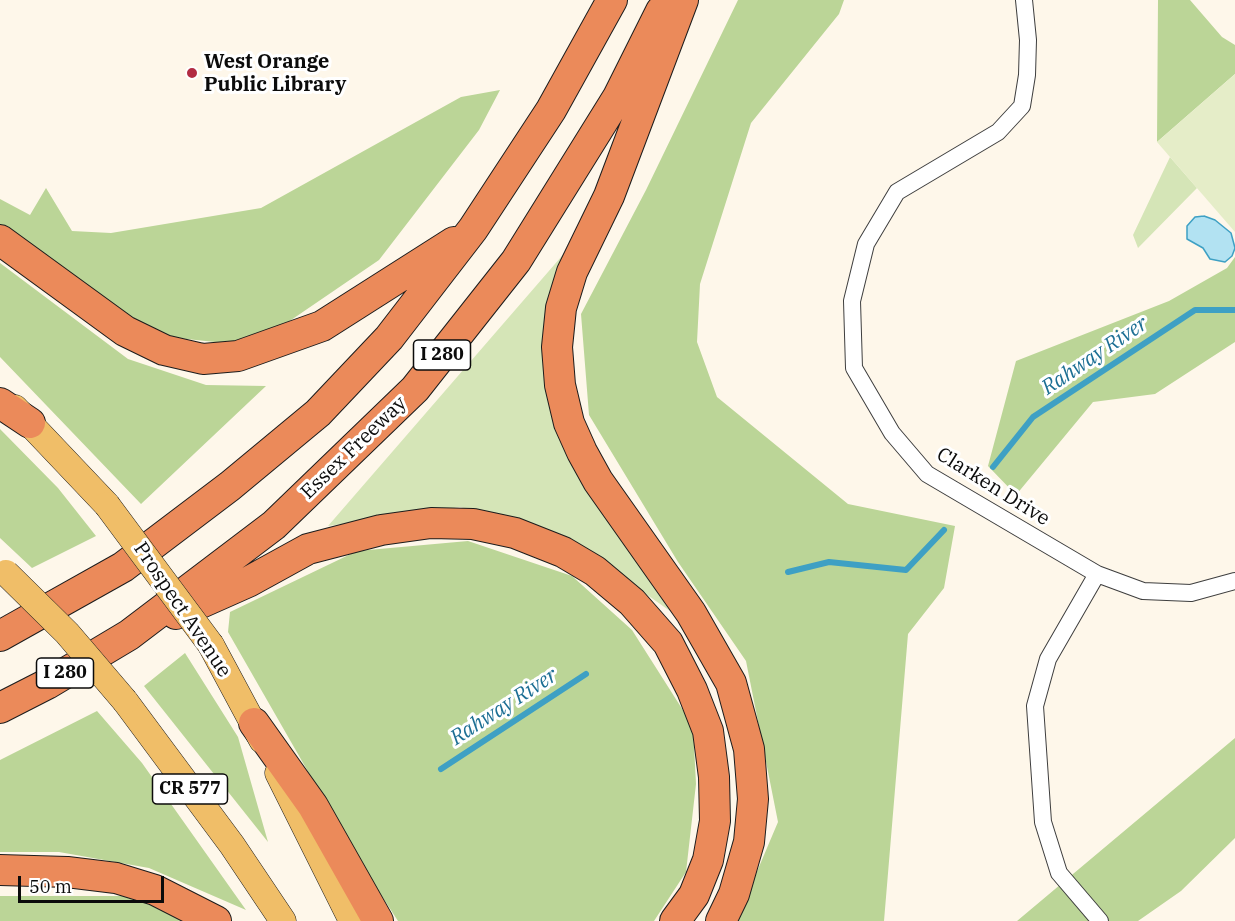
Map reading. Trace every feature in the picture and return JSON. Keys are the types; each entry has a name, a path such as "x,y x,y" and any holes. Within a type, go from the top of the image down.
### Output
{"highway":[{"name":"I 280","path":"0,636 123,567 230,486 318,412 389,338 473,229 551,110 612,0"},
{"name":"Essex Freeway","path":"0,708 47,684 129,634 274,525 415,389 516,261 618,97 666,0"},
{"path":"683,0 609,196 572,272 561,308 557,347 560,385 569,423 582,452 598,481 691,613 731,683 749,749 753,799 749,842 734,894 721,921"},
{"path":"0,240 125,331 164,350 203,359 238,356 322,326 473,229"},
{"path":"0,403 30,423"},
{"path":"129,634 248,582 308,549 381,530 431,523 473,524 515,533 563,552 595,571 632,602 668,643 692,690 708,731 715,821 710,850 694,895 675,921"},
{"path":"254,723 313,806 369,909 378,921"},
{"path":"0,870 67,872 116,878 155,890 216,921"}],"main road":[{"name":"Prospect Avenue","path":"0,393 107,505 211,645 254,723 352,921"},
{"name":"CR 577","path":"3,570 67,633 125,701 232,845 283,921"}],"street":[{"name":"Clarken Drive","path":"1024,0 1028,40 1027,75 1022,106 998,132 897,192 866,244 852,301 854,368 892,433 927,474 1097,574 1143,591 1182,593 1191,593 1235,581"},
{"path":"1097,574 1048,659 1035,706 1043,822 1049,842 1059,873 1100,921"}],"green space":[{"path":"738,0 844,0 839,14 751,123 700,284 697,342 717,397 848,504 955,526 944,588 908,634 884,921 736,921 778,822 746,661 678,562 589,415 581,314 646,190"},
{"path":"1158,0 1190,0 1222,37 1235,45 1235,74 1157,142"},
{"path":"1235,74 1235,232 1157,142"},
{"path":"500,90 479,130 379,260 253,346 158,336 0,230 0,199 30,215 46,188 72,231 111,233 261,208 461,97"},
{"path":"1170,157 1197,188 1138,248 1133,235"},
{"path":"574,242 549,399 575,471 670,611 561,534 460,507 328,526"},
{"path":"1235,257 1235,342 1155,394 1093,402 1016,495 988,466 1016,361 1169,301 1227,268"},
{"path":"0,263 128,359 206,385 266,386 141,504 0,357"},
{"path":"0,429 58,488 96,536 32,568 0,538"},
{"path":"468,541 572,576 632,630 693,726 696,784 686,872 654,921 398,921 361,864 228,632 230,612 357,551"},
{"path":"185,653 238,737 268,842 144,686"},
{"path":"97,711 142,763 246,910 149,868 59,852 0,852 0,760"},
{"path":"1235,738 1235,838 1181,891 1138,921 1017,921"},
{"path":"0,896 144,896 184,921 0,921"}],"water":[{"path":"1204,216 1215,220 1231,233 1235,248 1232,256 1225,262 1210,259 1203,248 1187,239 1187,226 1195,217"}],"waterway":[{"name":"Rahway River","path":"993,467 1033,417 1195,310 1235,310"},
{"name":"Rahway River","path":"788,572 829,562 906,570 944,530"},
{"name":"Rahway River","path":"441,769 586,674"}],"place":[{"name":"West Orange Public Library","path":"192,73"}]}
